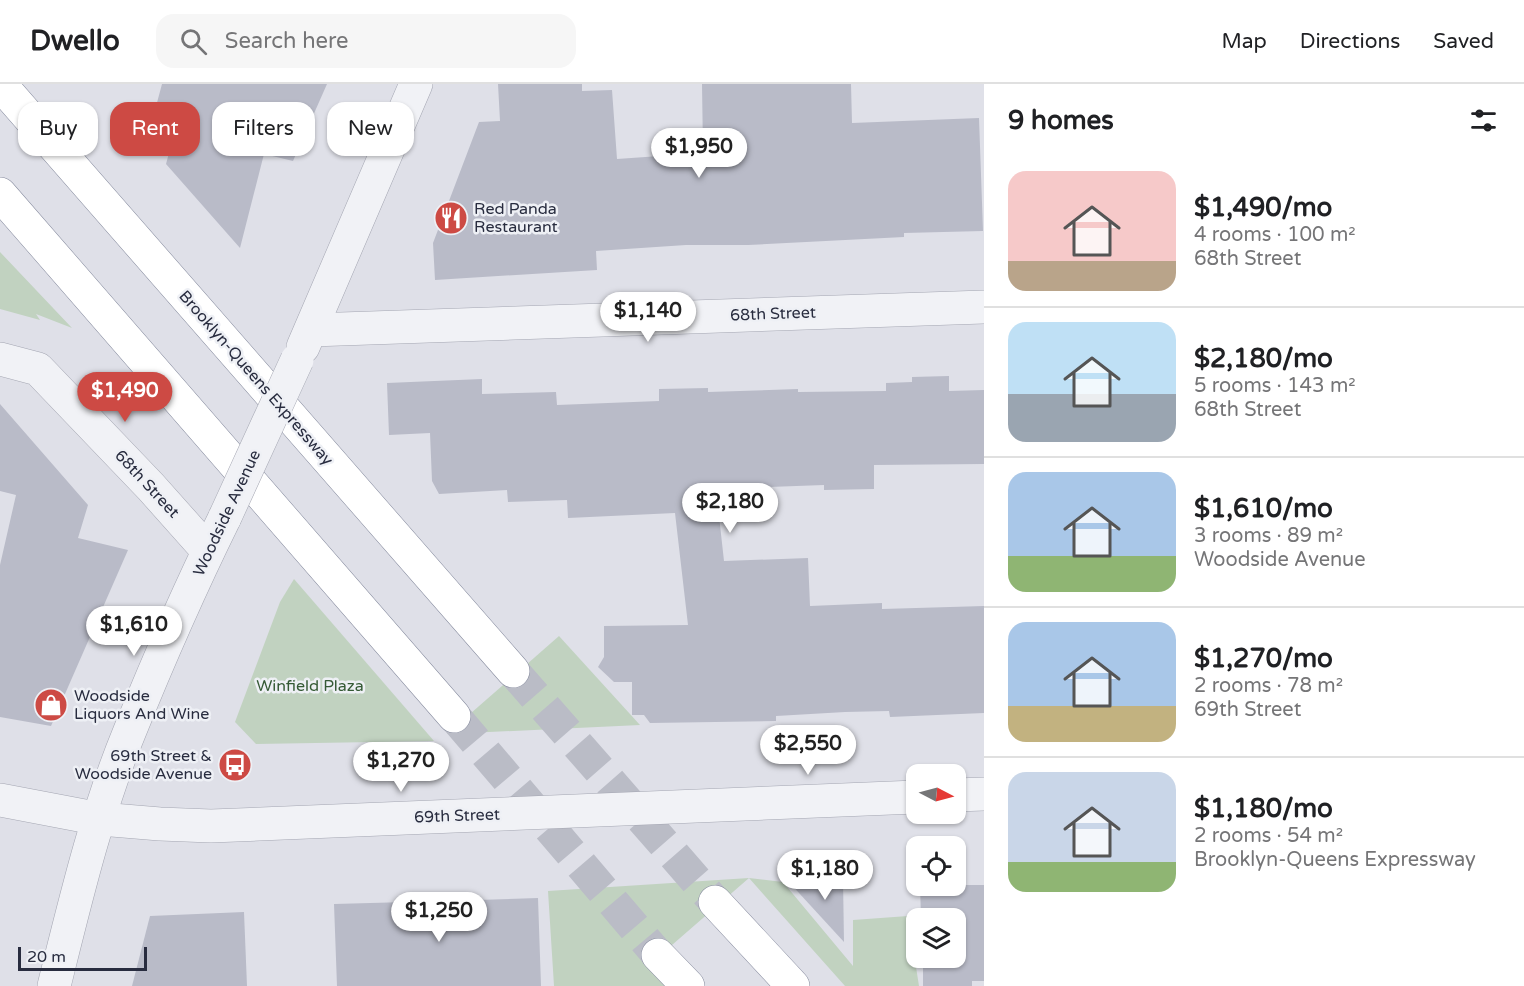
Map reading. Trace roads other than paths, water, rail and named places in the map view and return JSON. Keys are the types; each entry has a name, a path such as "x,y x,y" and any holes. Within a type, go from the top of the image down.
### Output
{"highway":[{"name":"Brooklyn-Queens Expressway","path":"0,84 513,671"},
{"path":"0,194 454,716"},
{"path":"715,902 793,986"},
{"path":"658,955 688,986"}],"street":[{"name":"Woodside Avenue","path":"54,986 74,905 128,734 208,551 297,360 416,84"},
{"name":"68th Street","path":"310,330 984,307"},
{"name":"68th Street","path":"0,359 38,369 151,487 208,551"},
{"path":"966,795 984,794"},
{"name":"69th Street","path":"0,800 100,819 211,826 906,797"}],"tunnel":[{"path":"513,671 715,902"},
{"path":"454,716 658,955"}],"place":[{"name":"Red Panda Restaurant","path":"451,218"},
{"name":"Woodside Liquors And Wine","path":"51,705"},
{"name":"69th Street & Woodside Avenue","path":"235,765"}],"park label":[{"name":"Winfield Plaza","path":"310,686"}]}
